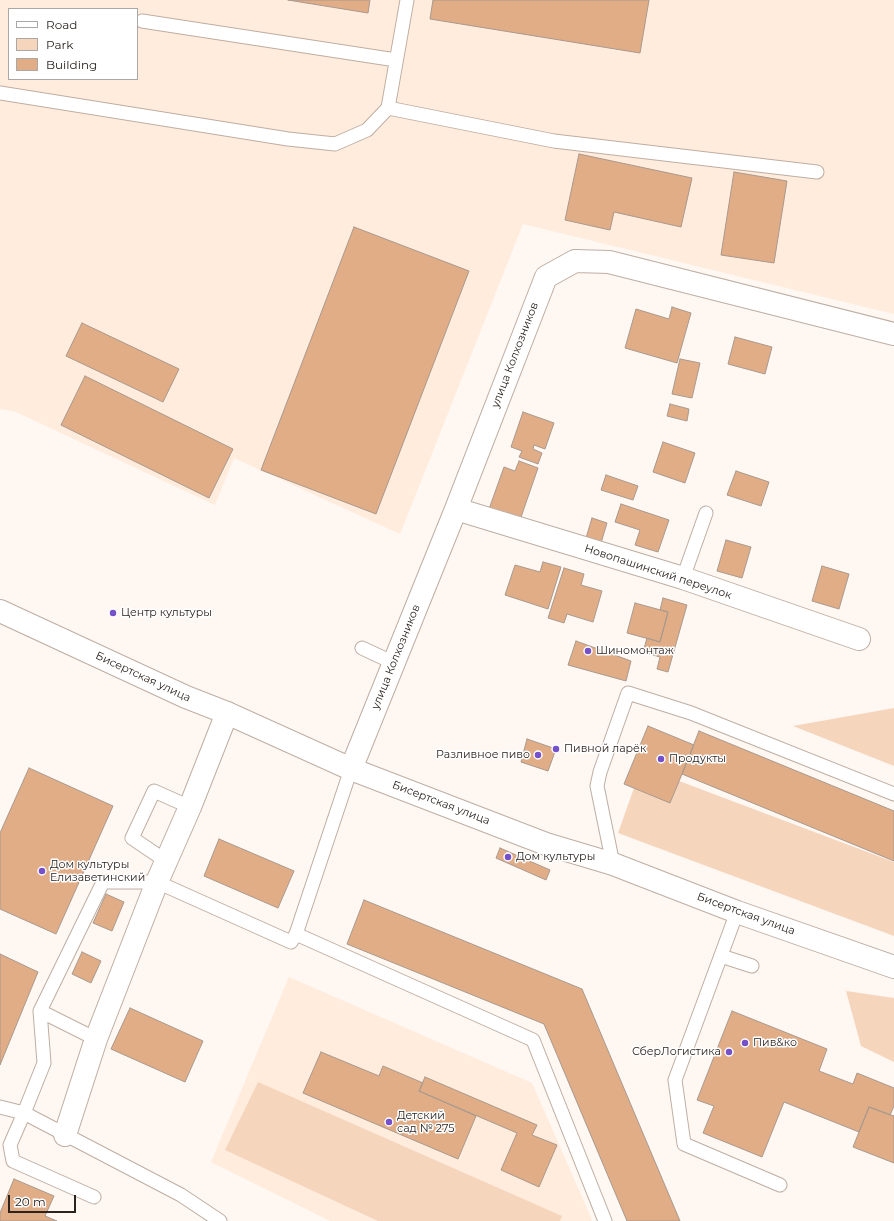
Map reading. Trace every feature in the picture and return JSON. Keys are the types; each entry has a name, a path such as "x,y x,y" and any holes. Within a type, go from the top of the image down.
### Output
{"street":[{"name":"улица Колхозников","path":"351,769 456,509 546,277 575,260 609,262 894,334"},
{"name":"Новопашинский переулок","path":"456,509 683,578 859,639"},
{"name":"Бисертская улица","path":"0,612 186,697 227,713 351,769 546,844 613,864 737,912 894,967"},
{"path":"66,1135 96,1040 157,882 190,807 227,713"}],"lane":[{"path":"0,93 288,139 335,144 367,130 388,108 407,0"},
{"path":"142,21 396,60"},
{"path":"388,108 554,141 817,172"},
{"path":"683,578 706,513"},
{"path":"362,648 394,663"},
{"path":"613,864 597,786 600,772 628,693 691,713 894,794"},
{"path":"94,1197 13,1161 10,1145 44,1063 40,1011 103,882 157,882 291,942 296,934 351,769"},
{"path":"166,861 132,838 154,791 190,807"},
{"path":"737,912 675,1080 684,1144 780,1184"},
{"path":"296,934 533,1040 605,1221"},
{"path":"721,956 752,966"},
{"path":"40,1011 96,1040"},
{"path":"0,1106 24,1113 181,1195 220,1221"}],"shaded area":[{"path":"0,0 894,0 894,314 523,224 400,534 234,458 215,505 16,412 0,409"},
{"name":"Детский сад № 275","path":"289,977 532,1083 592,1220 330,1221 211,1162"}],"green space":[{"path":"894,708 894,766 793,726"},
{"path":"679,781 894,862 894,936 618,833 634,788 670,803"},
{"path":"846,991 894,998 894,1062 861,1046"},
{"path":"258,1082 562,1216 560,1221 378,1221 225,1150"}],"building":[{"path":"288,0 370,0 368,13"},
{"path":"433,0 649,0 640,53 430,19"},
{"path":"579,154 692,178 681,227 614,212 610,230 565,220"},
{"path":"734,172 787,181 774,263 721,255"},
{"path":"354,227 469,271 376,514 261,470"},
{"path":"672,307 691,313 677,363 625,348 636,309 669,319"},
{"path":"82,323 179,369 163,402 66,356"},
{"path":"735,337 772,347 765,374 728,364"},
{"path":"680,359 700,363 692,398 672,394"},
{"path":"85,376 233,449 209,498 61,425"},
{"path":"670,404 689,409 687,421 667,416"},
{"path":"523,412 554,423 545,449 534,445 533,449 542,453 538,464 519,457 522,451 511,447"},
{"path":"663,442 695,453 685,483 653,472"},
{"path":"519,461 538,468 520,520 489,509 504,467 515,471"},
{"path":"736,471 769,482 761,506 727,495"},
{"path":"606,475 638,486 633,500 601,490"},
{"path":"621,504 669,520 658,552 635,545 640,530 615,522"},
{"path":"592,518 607,523 601,543 586,538"},
{"path":"726,540 751,547 742,578 717,571"},
{"path":"543,562 561,567 548,609 505,595 515,565 540,572"},
{"path":"822,566 849,574 839,609 812,601"},
{"path":"564,568 584,574 581,585 602,591 593,622 567,614 564,623 548,618"},
{"path":"663,598 687,605 668,672 657,669 660,657 643,652 647,638 660,642 668,612 660,610"},
{"path":"635,603 668,612 660,642 627,633"},
{"name":"Шиномонтаж","path":"576,641 631,661 626,681 568,665"},
{"name":"Продукты","path":"648,726 694,745 670,803 624,784"},
{"path":"699,731 894,811 894,861 682,774"},
{"name":"Разливное пиво","path":"527,739 556,749 548,771 521,762"},
{"name":"Дом культуры Елизаветинский","path":"29,768 113,806 56,934 0,909 0,833"},
{"path":"219,839 294,871 278,908 204,876"},
{"path":"500,848 550,870 546,880 496,858"},
{"path":"106,894 124,902 112,931 93,923"},
{"path":"364,900 582,989 680,1221 627,1221 544,1024 347,944"},
{"path":"82,952 101,961 91,983 72,974"},
{"path":"0,954 38,972 0,1065"},
{"path":"130,1008 203,1041 185,1082 111,1049"},
{"path":"732,1011 827,1049 819,1071 853,1084 857,1073 894,1088 894,1106 890,1115 869,1107 859,1132 784,1102 762,1157 703,1133 714,1106 697,1100"},
{"path":"321,1052 379,1076 383,1066 423,1083 419,1091 476,1116 458,1159 303,1093"},
{"path":"425,1077 537,1125 532,1135 557,1145 539,1187 501,1170 517,1133 419,1091"},
{"path":"869,1107 894,1116 894,1163 853,1147"},
{"path":"14,1179 54,1196 45,1216 57,1221 0,1221 0,1213"}],"place":[{"name":"Центр культуры","path":"113,613"},
{"name":"Шиномонтаж","path":"588,651"},
{"name":"Пивной ларёк","path":"556,749"},
{"name":"Разливное пиво","path":"538,755"},
{"name":"Продукты","path":"661,759"},
{"name":"Дом культуры","path":"508,857"},
{"name":"Дом культуры Елизаветинский","path":"42,871"},
{"name":"Пив&ко","path":"745,1043"},
{"name":"СберЛогистика","path":"729,1052"},
{"name":"Детский сад № 275","path":"389,1122"}]}
